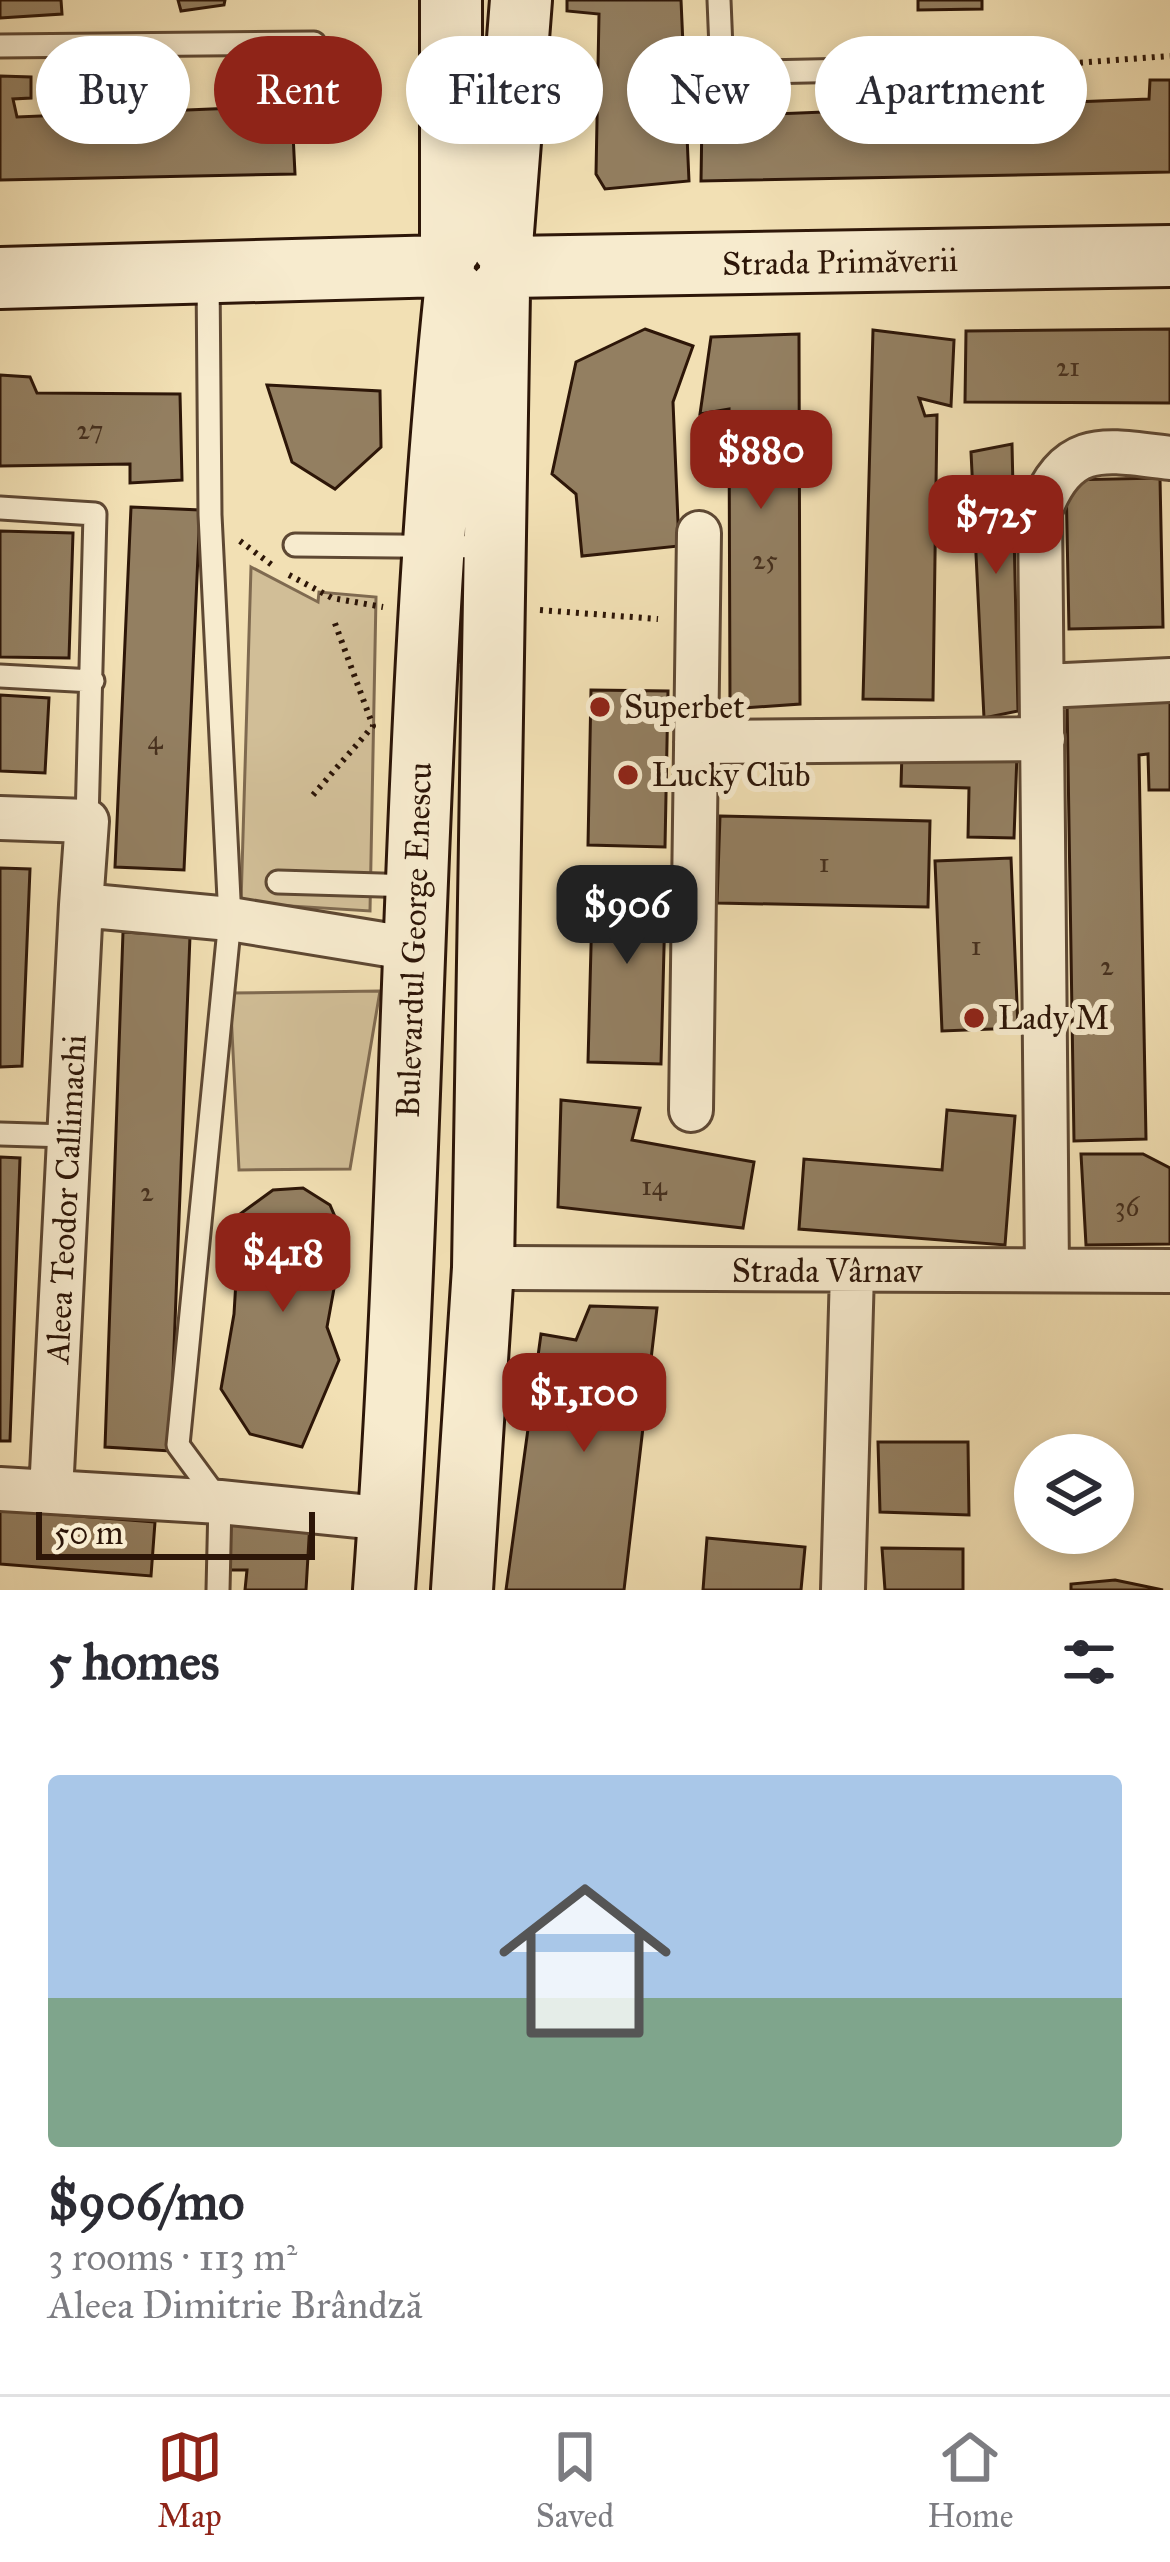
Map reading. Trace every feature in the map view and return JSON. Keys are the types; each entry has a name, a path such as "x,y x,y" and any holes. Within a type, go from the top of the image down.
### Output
{"main road":[{"name":"Bulevardul George Enescu","path":"451,0 477,268 495,547 483,1268 462,1590"},
{"name":"Bulevardul George Enescu","path":"384,1590 440,430 477,268 521,0"},
{"name":"Strada Primăverii","path":"0,278 1170,256"}],"street":[{"path":"1047,1270 1040,512 1052,479 1070,462 1100,450 1170,458"},
{"path":"691,1110 699,533"},
{"path":"1045,686 1170,680"},
{"path":"696,742 1043,739"},
{"path":"0,818 88,821"},
{"name":"Aleea Teodor Callimachi","path":"51,1492 88,821"},
{"path":"81,905 230,919 413,949"},
{"name":"Strada Vârnav","path":"483,1268 1170,1271"},
{"path":"843,1590 852,1272"},
{"path":"0,1489 220,1502 389,1520"}],"lane":[{"path":"719,0 722,73 815,71"},
{"path":"0,46 214,44"},
{"path":"208,274 210,514 230,919 178,1445 220,1502 218,1590"},
{"name":"Aleea Teodor Callimachi","path":"0,508 95,514 88,821"},
{"path":"296,545 495,547"},
{"path":"0,676 93,681"},
{"path":"278,882 416,886"},
{"path":"0,1134 68,1136"}],"path":[{"path":"1087,63 1170,56"},
{"path":"493,606 698,622"},
{"path":"313,795 373,726 333,619"}],"shaded area":[{"path":"251,567 318,602 319,592 376,597 370,911 241,903"},
{"path":"380,991 350,1169 239,1170 230,993"}],"building":[{"path":"0,0 61,0 62,14 0,18"},
{"path":"178,0 225,0 224,5 181,11"},
{"path":"567,0 681,0 683,36 627,36 627,144 687,144 689,181 605,189 596,174 597,144 603,144 599,14 567,11"},
{"path":"918,0 982,0 982,9 918,10"},
{"path":"0,76 31,77 31,98 13,99 17,117 36,116 36,144 190,144 190,110 214,109 214,144 294,144 295,174 0,180"},
{"path":"1150,80 1170,80 1170,172 701,181 702,144 791,144 791,113 815,112 815,144 1087,144 1087,101 1149,99"},
{"path":"645,329 693,346 673,402 679,546 582,556 576,494 552,474 576,362"},
{"path":"1170,329 1170,403 965,402 966,331"},
{"path":"873,330 954,340 951,406 919,398 925,416 937,415 933,700 863,699"},
{"path":"799,334 800,704 730,709 729,409 700,414 711,337"},
{"path":"0,375 30,377 37,393 180,394 182,480 130,483 130,464 0,466"},
{"path":"267,385 380,391 381,447 335,489 292,462"},
{"path":"1012,444 1018,711 984,718 971,452"},
{"path":"1160,478 1163,627 1069,629 1066,480"},
{"path":"131,507 200,510 184,870 115,867"},
{"path":"0,531 73,533 69,658 0,657"},
{"path":"591,690 668,691 665,847 588,845"},
{"path":"0,695 49,698 45,773 0,771"},
{"path":"1170,697 1170,790 1149,790 1148,754 1139,755 1146,1139 1074,1141 1067,699"},
{"path":"902,751 1017,754 1014,838 968,837 969,788 901,786"},
{"path":"720,816 930,821 928,907 717,903"},
{"path":"1011,858 1018,1028 942,1031 935,861"},
{"path":"0,868 30,869 22,1066 0,1067"},
{"path":"593,870 666,871 661,1064 588,1062"},
{"path":"123,932 190,936 170,1451 105,1447"},
{"path":"561,1100 640,1108 632,1140 754,1162 743,1228 558,1207"},
{"path":"947,1110 1015,1116 1005,1245 799,1229 804,1159 942,1170"},
{"path":"1081,1154 1143,1154 1170,1168 1170,1244 1086,1245"},
{"path":"0,1157 20,1158 10,1441 0,1441"},
{"path":"303,1188 330,1205 339,1226 339,1261 327,1327 339,1360 302,1447 250,1434 221,1389 234,1314 240,1214 273,1190"},
{"path":"590,1306 657,1308 624,1590 506,1590 541,1334 576,1340"},
{"path":"878,1442 968,1442 969,1515 880,1512"},
{"path":"0,1510 155,1522 151,1576 0,1564"},
{"path":"224,1521 310,1522 306,1590 245,1590 247,1570 225,1570"},
{"path":"707,1538 805,1547 801,1590 703,1590"},
{"path":"882,1548 963,1549 963,1590 885,1590"},
{"path":"1115,1580 1163,1590 1071,1590 1071,1584"}],"place":[{"name":"Superbet","path":"600,707"},
{"name":"Lucky Club","path":"628,775"},
{"name":"Lady M","path":"974,1018"}]}
